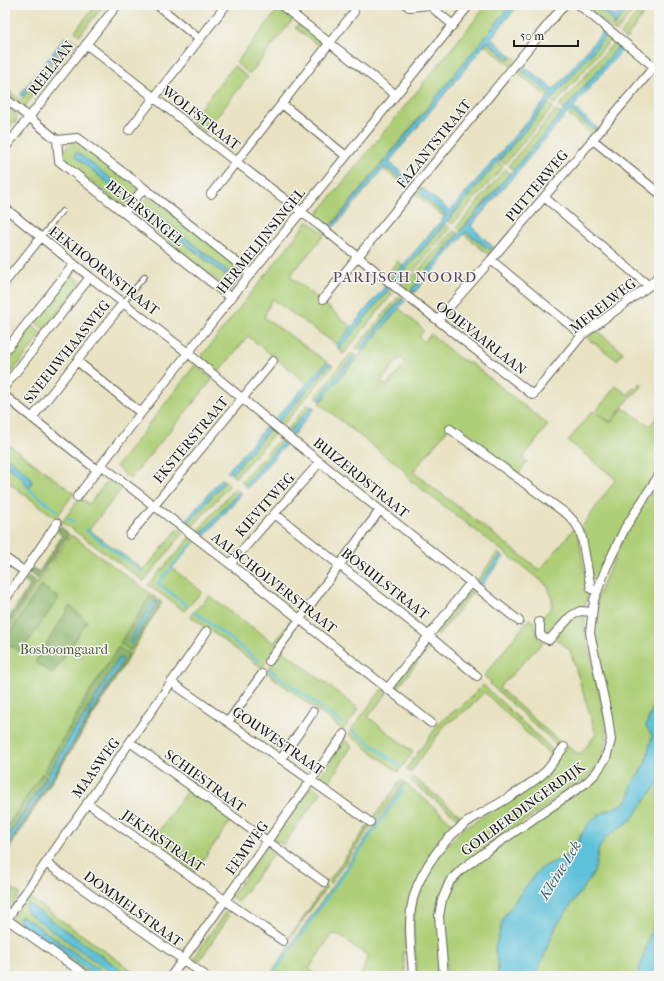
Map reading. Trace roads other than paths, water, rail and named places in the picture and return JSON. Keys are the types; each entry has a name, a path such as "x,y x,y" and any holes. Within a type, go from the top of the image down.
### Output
{"street":[{"name":"REELAAN","path":"5,148 117,5"},
{"path":"157,5 199,39"},
{"path":"129,130 226,5"},
{"path":"281,5 396,96"},
{"path":"406,5 409,7 429,5 453,24"},
{"name":"HERMELIJNSINGEL","path":"77,497 231,298 470,5"},
{"name":"FAZANTSTRAAT","path":"323,299 564,5"},
{"path":"579,5 657,69"},
{"path":"211,194 354,12"},
{"name":"WOLFSTRAAT","path":"86,44 301,211"},
{"name":"PUTTERWEG","path":"438,320 593,140 657,69"},
{"path":"5,98 57,140"},
{"path":"282,104 346,156"},
{"name":"BEVERSINGEL","path":"231,298 59,161 57,140 78,138 144,188 251,274"},
{"path":"593,140 659,193"},
{"path":"124,213 144,188"},
{"path":"544,197 649,286"},
{"name":"EEKHOORNSTRAAT","path":"5,208 90,277 188,353"},
{"name":"OOIEVAARLAAN","path":"301,211 533,395"},
{"path":"5,282 41,237"},
{"path":"491,260 582,335"},
{"path":"5,351 74,264"},
{"name":"MERELWEG","path":"533,395 582,335 649,286 659,275"},
{"path":"5,386 90,277"},
{"name":"SNEEUWHAASWEG","path":"32,418 123,303"},
{"name":"BUIZERDSTRAAT","path":"188,353 242,399 519,621"},
{"path":"77,361 141,413"},
{"name":"EKSTERSTRAAT","path":"130,535 273,361"},
{"name":"AALSCHOLVERSTRAAT","path":"5,396 32,418 230,564 431,723"},
{"path":"450,429 568,515 580,531 591,589 597,591"},
{"name":"KIEVITWEG","path":"230,564 320,462"},
{"name":"GOILBERDINGERDIJK","path":"444,976 439,916 442,900 450,882 462,869 485,852 586,783 596,773 606,758 611,740 608,718 590,633 592,612 597,591 625,528 659,476"},
{"path":"269,661 380,510"},
{"name":"BOSUILSTRAAT","path":"275,514 477,676"},
{"path":"5,600 57,523"},
{"path":"5,558 24,571"},
{"path":"387,689 471,582"},
{"path":"539,622 540,635 549,640 571,616 580,611 592,612"},
{"name":"MAASWEG","path":"6,918 46,863 207,631"},
{"path":"228,722 262,674"},
{"name":"GOUWESTRAAT","path":"172,682 370,822"},
{"path":"281,759 313,712"},
{"name":"EEMWEG","path":"172,976 344,734"},
{"name":"SCHIESTRAAT","path":"130,742 324,882"},
{"name":"GOILBERDINGERDIJK","path":"412,976 410,945 411,910 415,892 433,857 462,826 524,788 546,771 564,747"},
{"name":"JEKERSTRAAT","path":"87,802 283,941"},
{"name":"DOMMELSTRAAT","path":"46,863 206,976"},
{"path":"6,918 87,976"}],"lane":[{"path":"41,237 62,211"},
{"path":"123,303 145,276"}],"water":[{"path":"511,5 518,5 491,38 511,56 511,58 508,59 487,42 389,162 410,180 410,182 408,183 385,167 332,228 331,227"},
{"path":"594,5 601,5 615,17 625,5 630,5 614,26 612,25 614,21"},
{"path":"602,33 606,36 397,279 395,279 393,277 446,215 419,193 421,190 424,190 450,211 551,94 521,70 521,67 524,66 554,90"},
{"path":"65,37 67,39 22,97 20,95"},
{"path":"619,46 623,49 573,107 596,127 594,130 570,110 471,226 492,246 490,250 466,232 415,292 411,290"},
{"path":"77,152 124,189 123,193 120,193 78,159 75,156"},
{"path":"152,212 229,272 227,276 151,217 150,214"},
{"path":"386,285 389,289 339,350 337,345"},
{"path":"403,297 405,301 365,348 362,351 359,349"},
{"path":"354,355 357,356 321,401 318,399"},
{"path":"327,362 330,364 277,424 273,421"},
{"path":"312,406 315,408 293,435 289,432"},
{"path":"267,426 270,429 232,474 227,472"},
{"path":"284,440 288,442 247,488 244,485"},
{"path":"5,456 29,475 32,482 29,489 13,470 5,465"},
{"path":"221,479 225,481 186,526 183,524"},
{"path":"239,492 242,494 203,538 199,536"},
{"path":"501,555 504,557 481,586 478,584"},
{"path":"154,601 157,603 131,644 129,642"},
{"path":"119,658 123,660 53,776 5,851 5,842 40,789 74,731 86,715"},
{"name":"Kleine Lek","path":"659,692 659,782 631,820 606,837 599,848 594,873 556,926 536,976 497,976 498,968 495,949 504,916 536,873 543,867 571,854 587,825 597,816 626,802 630,795 632,785 646,762 652,736 646,726"},
{"path":"27,905 30,905 130,976 116,976 25,911"},
{"path":"659,908 659,976 637,976"},
{"path":"21,916 32,922 107,976 96,976 21,923 19,919"}],"waterway":[{"path":"29,489 57,511"},
{"path":"68,518 74,522"},
{"path":"85,529 143,572"},
{"path":"187,606 158,583 191,545"},
{"path":"195,612 259,661"},
{"path":"269,669 342,723"},
{"path":"353,731 400,766"},
{"path":"272,976 404,788"}],"district":[{"name":"PARIJSCH NOORD","path":"405,277"}],"park label":[{"name":"Bosboomgaard","path":"64,649"}]}
